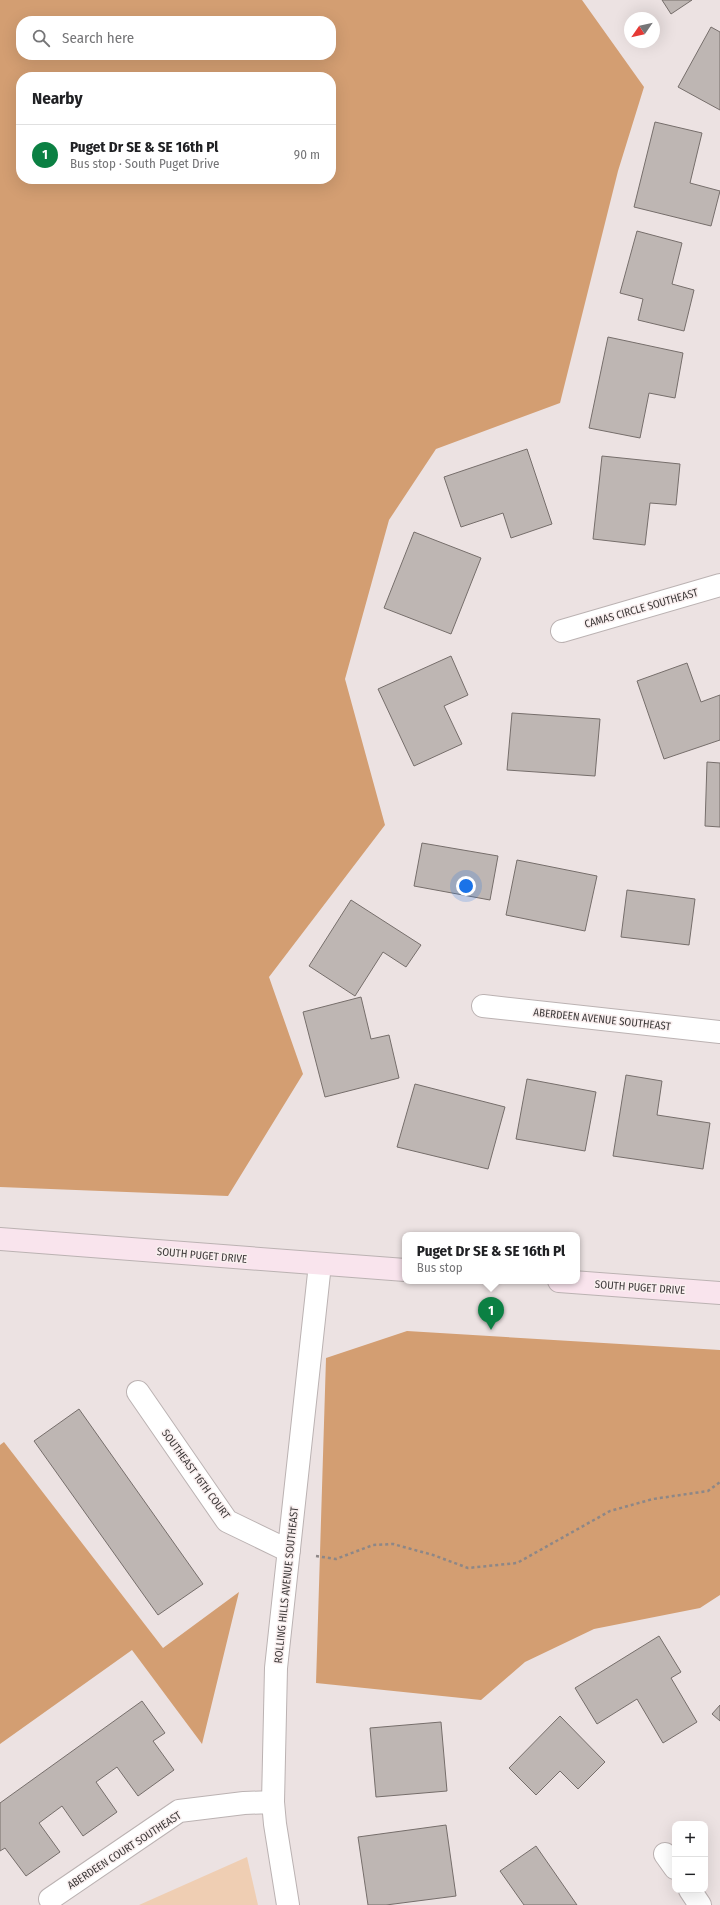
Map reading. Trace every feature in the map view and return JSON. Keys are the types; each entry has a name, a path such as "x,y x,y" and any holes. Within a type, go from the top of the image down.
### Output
{"street":[{"name":"CAMAS CIRCLE SOUTHEAST","path":"562,631 720,585"},
{"name":"ABERDEEN AVENUE SOUTHEAST","path":"483,1006 720,1032"},
{"name":"SOUTH PUGET DRIVE","path":"0,1239 402,1270"},
{"name":"ROLLING HILLS AVENUE SOUTHEAST","path":"288,1905 273,1802 276,1668 320,1264"},
{"name":"SOUTH PUGET DRIVE","path":"580,1283 720,1293"},
{"name":"SOUTHEAST 16TH COURT","path":"138,1392 227,1521 289,1551"},
{"name":"ABERDEEN COURT SOUTHEAST","path":"50,1899 179,1811 244,1803 273,1802"},
{"path":"692,1893 700,1905"}],"path":[{"path":"289,1551 336,1559 373,1545 393,1544 433,1555 468,1568 516,1563 610,1511 653,1499 708,1491 720,1482"}],"shaded area":[{"path":"0,0 582,0 644,87 618,171 560,403 436,449 389,520 345,679 385,825 269,977 303,1074 228,1196 0,1187"},
{"path":"407,1331 720,1350 720,1595 700,1608 594,1629 525,1662 481,1700 316,1683 326,1358"},
{"path":"4,1442 163,1648 239,1592 202,1744 132,1650 0,1744 0,1445"},
{"path":"247,1857 258,1905 139,1905"}],"building":[{"path":"662,0 692,0 671,14"},
{"path":"711,27 720,32 720,110 678,87"},
{"path":"655,122 702,133 690,183 720,191 711,226 634,207"},
{"path":"637,231 682,243 672,284 694,290 684,331 638,320 643,299 620,293"},
{"path":"608,337 683,353 675,398 649,393 640,438 589,428"},
{"path":"527,449 552,524 511,538 503,513 461,527 444,477"},
{"path":"602,456 680,464 676,505 650,503 645,545 593,539"},
{"path":"414,532 481,558 451,634 384,608"},
{"path":"451,656 468,695 444,706 462,744 414,766 378,689"},
{"path":"687,663 701,702 720,695 720,740 664,759 637,681"},
{"path":"512,713 600,719 595,776 507,770"},
{"path":"707,762 720,763 720,827 705,826"},
{"path":"422,843 498,856 490,900 414,886"},
{"path":"517,860 597,876 585,931 506,915"},
{"path":"627,890 695,899 689,945 621,937"},
{"path":"351,900 421,945 406,967 383,952 355,996 309,966"},
{"path":"361,997 371,1039 389,1035 399,1078 325,1097 303,1012"},
{"path":"626,1075 662,1081 657,1115 710,1123 703,1169 613,1156"},
{"path":"527,1079 596,1092 585,1151 516,1139"},
{"path":"415,1084 505,1107 488,1169 397,1147"},
{"path":"79,1409 203,1584 158,1615 34,1441"},
{"path":"659,1636 681,1672 671,1678 697,1722 663,1743 637,1699 597,1724 575,1688"},
{"path":"142,1701 165,1733 153,1741 174,1770 138,1796 117,1767 96,1782 117,1812 83,1836 62,1806 39,1823 60,1852 26,1876 5,1848 0,1851 0,1803"},
{"path":"720,1705 720,1721 712,1714"},
{"path":"560,1716 605,1762 578,1789 560,1771 536,1795 509,1768"},
{"path":"441,1722 447,1791 376,1797 370,1728"},
{"path":"446,1825 456,1896 386,1905 368,1905 358,1837"},
{"path":"536,1846 577,1905 524,1905 500,1871"}],"place":[{"name":"Puget Dr SE & SE 16th Pl","path":"491,1330"}]}
